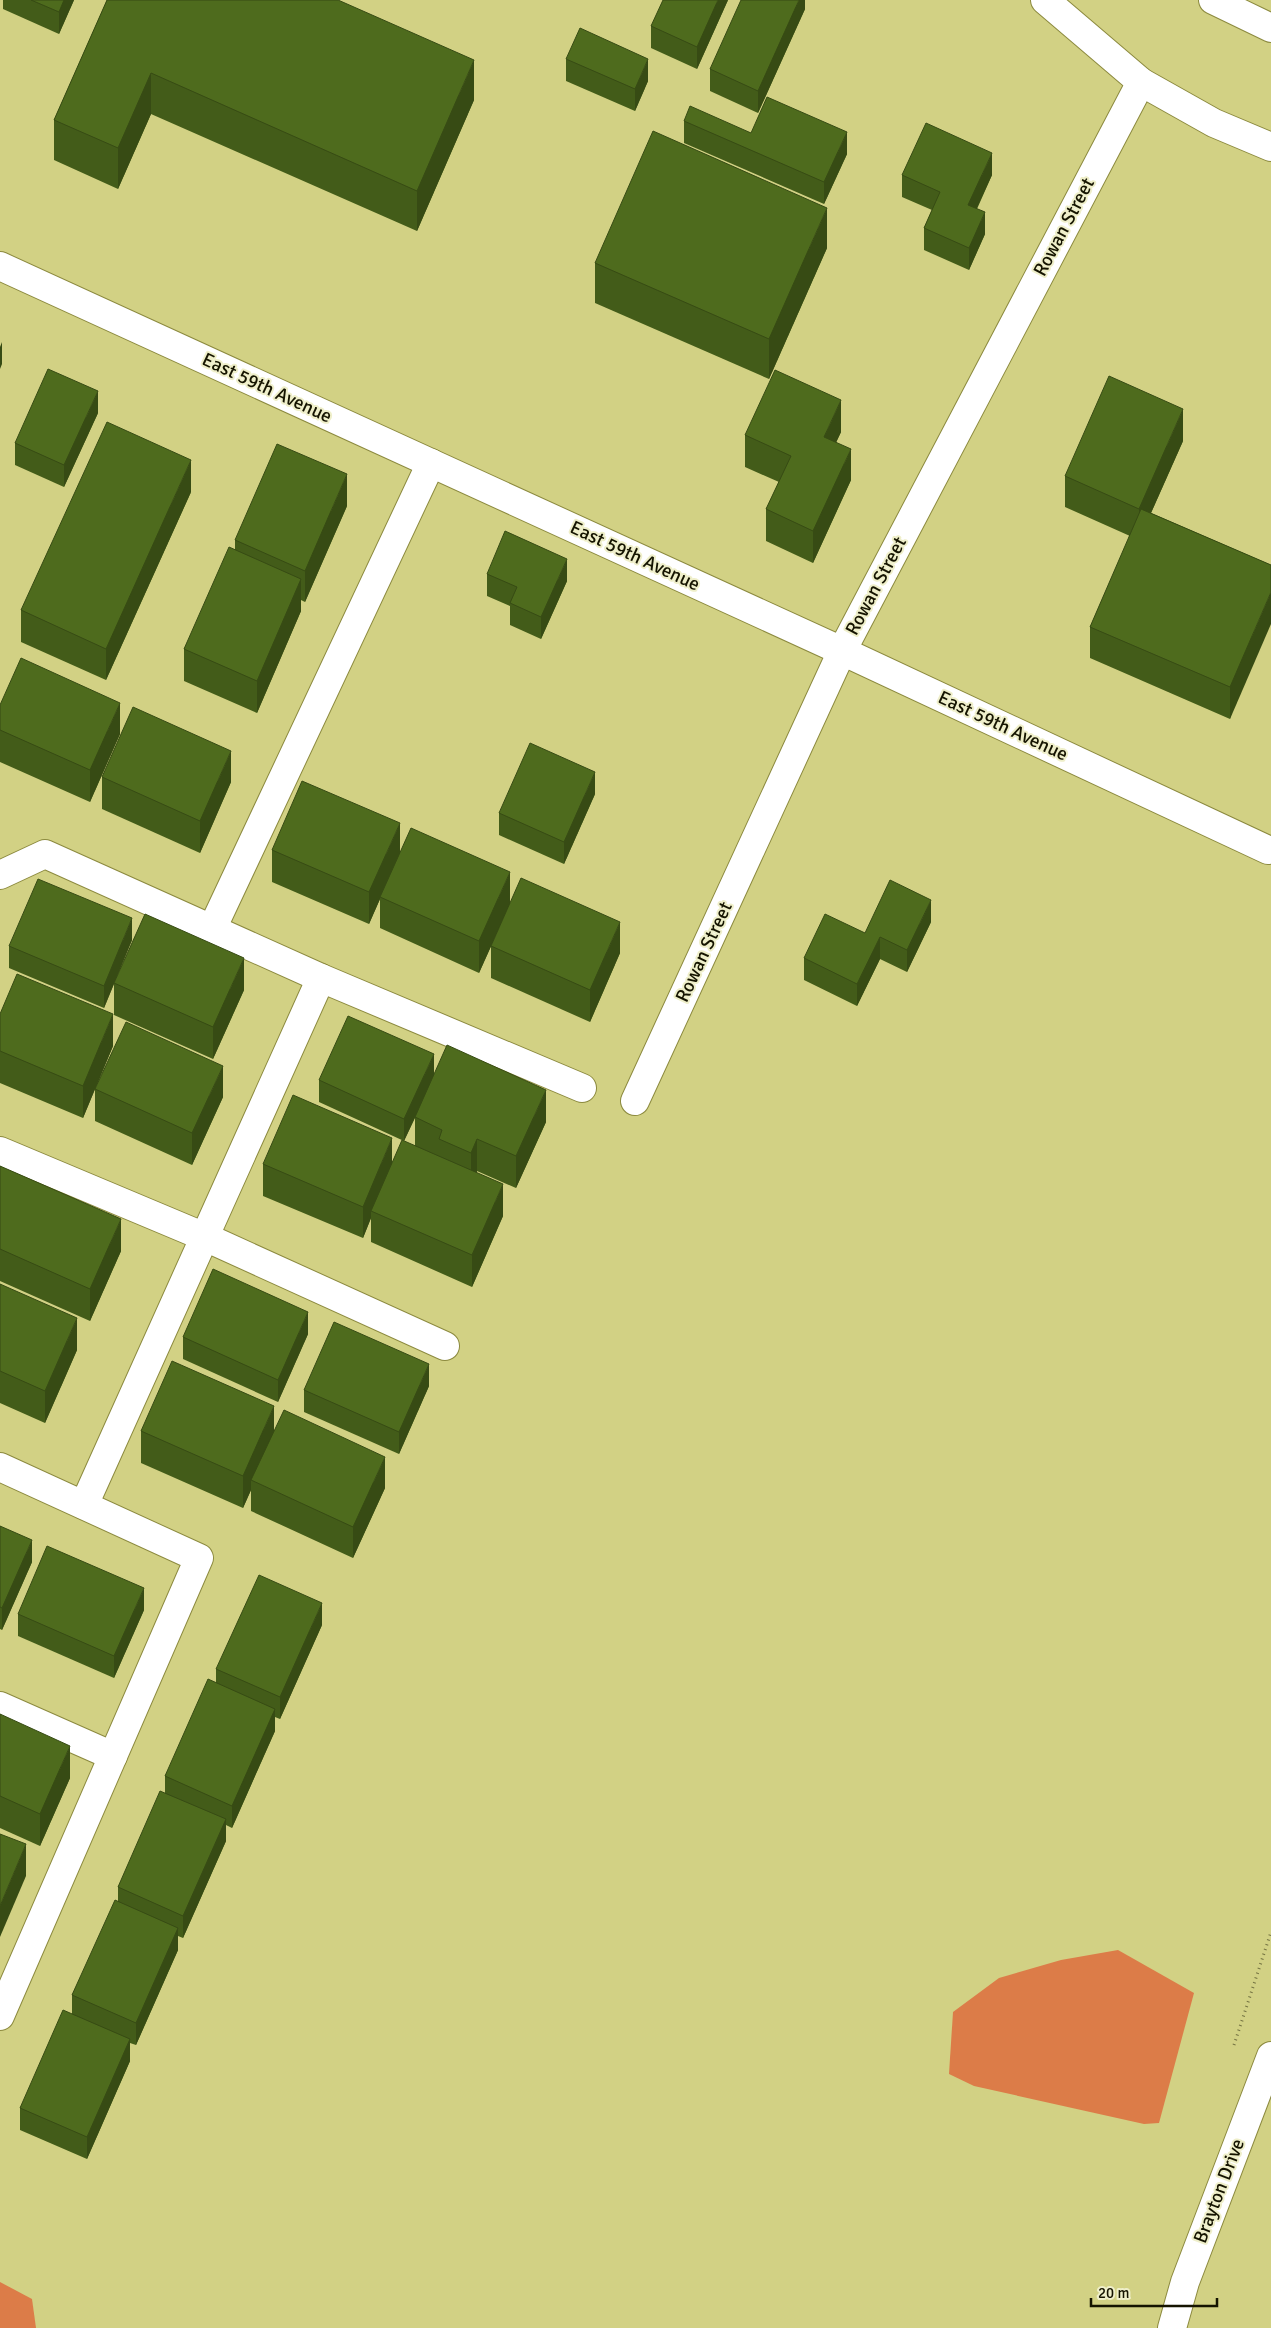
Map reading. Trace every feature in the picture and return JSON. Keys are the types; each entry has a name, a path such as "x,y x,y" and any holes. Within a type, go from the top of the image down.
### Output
{"street":[{"path":"1045,0 1141,82 1214,124 1271,147"},
{"path":"1213,0 1271,28"},
{"name":"Rowan Street","path":"636,1101 842,651 1141,82"},
{"name":"East 59th Avenue","path":"0,266 842,651 1268,850"},
{"path":"212,929 431,463"},
{"path":"0,875 45,854 321,978 582,1088"},
{"path":"84,1505 321,978"},
{"path":"0,1151 205,1237 445,1346"},
{"path":"0,1467 200,1558 0,2016"},
{"path":"0,1706 113,1756"},
{"name":"Brayton Drive","path":"1172,2328 1185,2282 1271,2056"}],"shaded area":[{"path":"1118,1950 1194,1993 1159,2123 1144,2124 974,2086 949,2074 953,2012 999,1978 1061,1960"},
{"path":"0,2282 32,2299 36,2328 0,2328"}],"building":[{"path":"31,0 64,0 59,12"},
{"path":"107,0 338,0 474,60 417,191 151,73 118,148 54,120"},
{"path":"663,0 718,0 697,47 651,26"},
{"path":"741,0 799,0 758,91 710,69"},
{"path":"580,28 648,59 635,89 566,59"},
{"path":"767,97 847,132 824,182 684,121 690,106 751,133"},
{"path":"926,123 992,153 968,205 985,212 969,248 924,228 940,192 902,175"},
{"path":"653,131 827,208 769,339 595,263"},
{"path":"48,369 98,391 64,465 15,443"},
{"path":"775,370 841,400 824,437 851,449 813,531 766,509 791,456 745,435"},
{"path":"1109,376 1183,409 1139,509 1065,476"},
{"path":"107,422 191,460 106,649 21,610"},
{"path":"277,444 347,474 305,571 235,540"},
{"path":"1141,509 1271,565 1271,592 1230,687 1090,627"},
{"path":"505,531 567,559 541,617 510,603 517,587 487,574"},
{"path":"229,547 301,579 257,681 184,649"},
{"path":"21,658 120,703 90,770 0,730 0,705"},
{"path":"133,707 231,751 200,821 102,777"},
{"path":"530,743 595,772 564,842 499,813"},
{"path":"302,781 400,823 369,892 272,850"},
{"path":"411,828 510,872 479,941 380,897"},
{"path":"521,878 620,922 590,990 491,946"},
{"path":"38,879 132,918 104,986 9,946"},
{"path":"890,880 931,900 907,950 880,937 857,984 804,958 825,914 865,933"},
{"path":"145,914 244,958 213,1027 114,983"},
{"path":"17,974 113,1014 83,1086 0,1051 0,1014"},
{"path":"348,1016 434,1054 404,1119 319,1080"},
{"path":"126,1022 223,1066 192,1133 95,1089"},
{"path":"447,1045 546,1090 516,1156 477,1139 471,1153 439,1139 442,1130 415,1117"},
{"path":"293,1095 392,1138 363,1207 263,1164"},
{"path":"402,1140 503,1184 472,1255 371,1211"},
{"path":"0,1166 121,1219 90,1289 0,1249"},
{"path":"213,1269 308,1312 278,1380 183,1337"},
{"path":"0,1284 77,1318 45,1391 0,1371"},
{"path":"334,1322 429,1364 399,1432 304,1390"},
{"path":"172,1361 274,1406 243,1476 141,1431"},
{"path":"284,1410 385,1457 353,1527 251,1480"},
{"path":"0,1526 32,1540 2,1608 0,1607"},
{"path":"47,1546 144,1588 114,1656 18,1614"},
{"path":"259,1575 322,1603 280,1697 216,1669"},
{"path":"208,1679 275,1709 232,1806 165,1776"},
{"path":"0,1714 70,1746 40,1814 0,1796"},
{"path":"160,1791 226,1819 183,1916 118,1887"},
{"path":"0,1834 26,1844 0,1906"},
{"path":"115,1900 178,1928 136,2023 72,1995"},
{"path":"63,2010 130,2039 87,2137 20,2108"}]}
